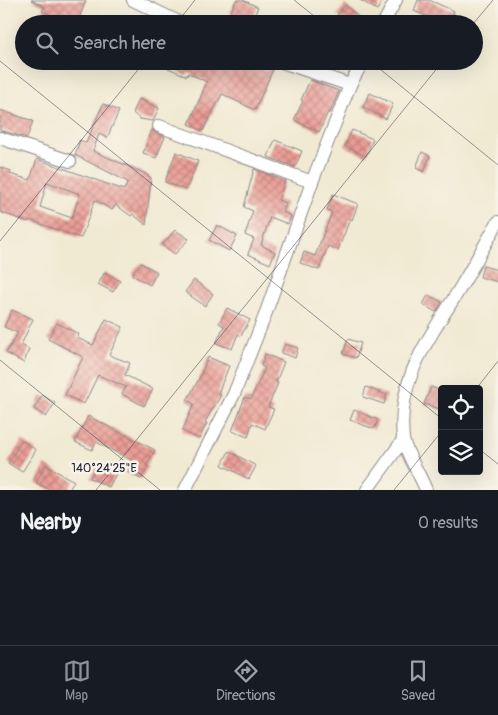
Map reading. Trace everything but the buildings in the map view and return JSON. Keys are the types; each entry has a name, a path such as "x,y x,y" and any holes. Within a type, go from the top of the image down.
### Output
{"street":[{"path":"133,0 164,15"},
{"path":"388,15 396,0"},
{"path":"306,70 350,85"},
{"path":"186,490 234,394 264,318 312,182 350,85 358,70"},
{"path":"159,126 312,182"},
{"path":"0,138 70,161"},
{"path":"426,490 403,440 403,406 410,376 422,349 455,297 498,222"},
{"path":"367,490 403,440"}]}
